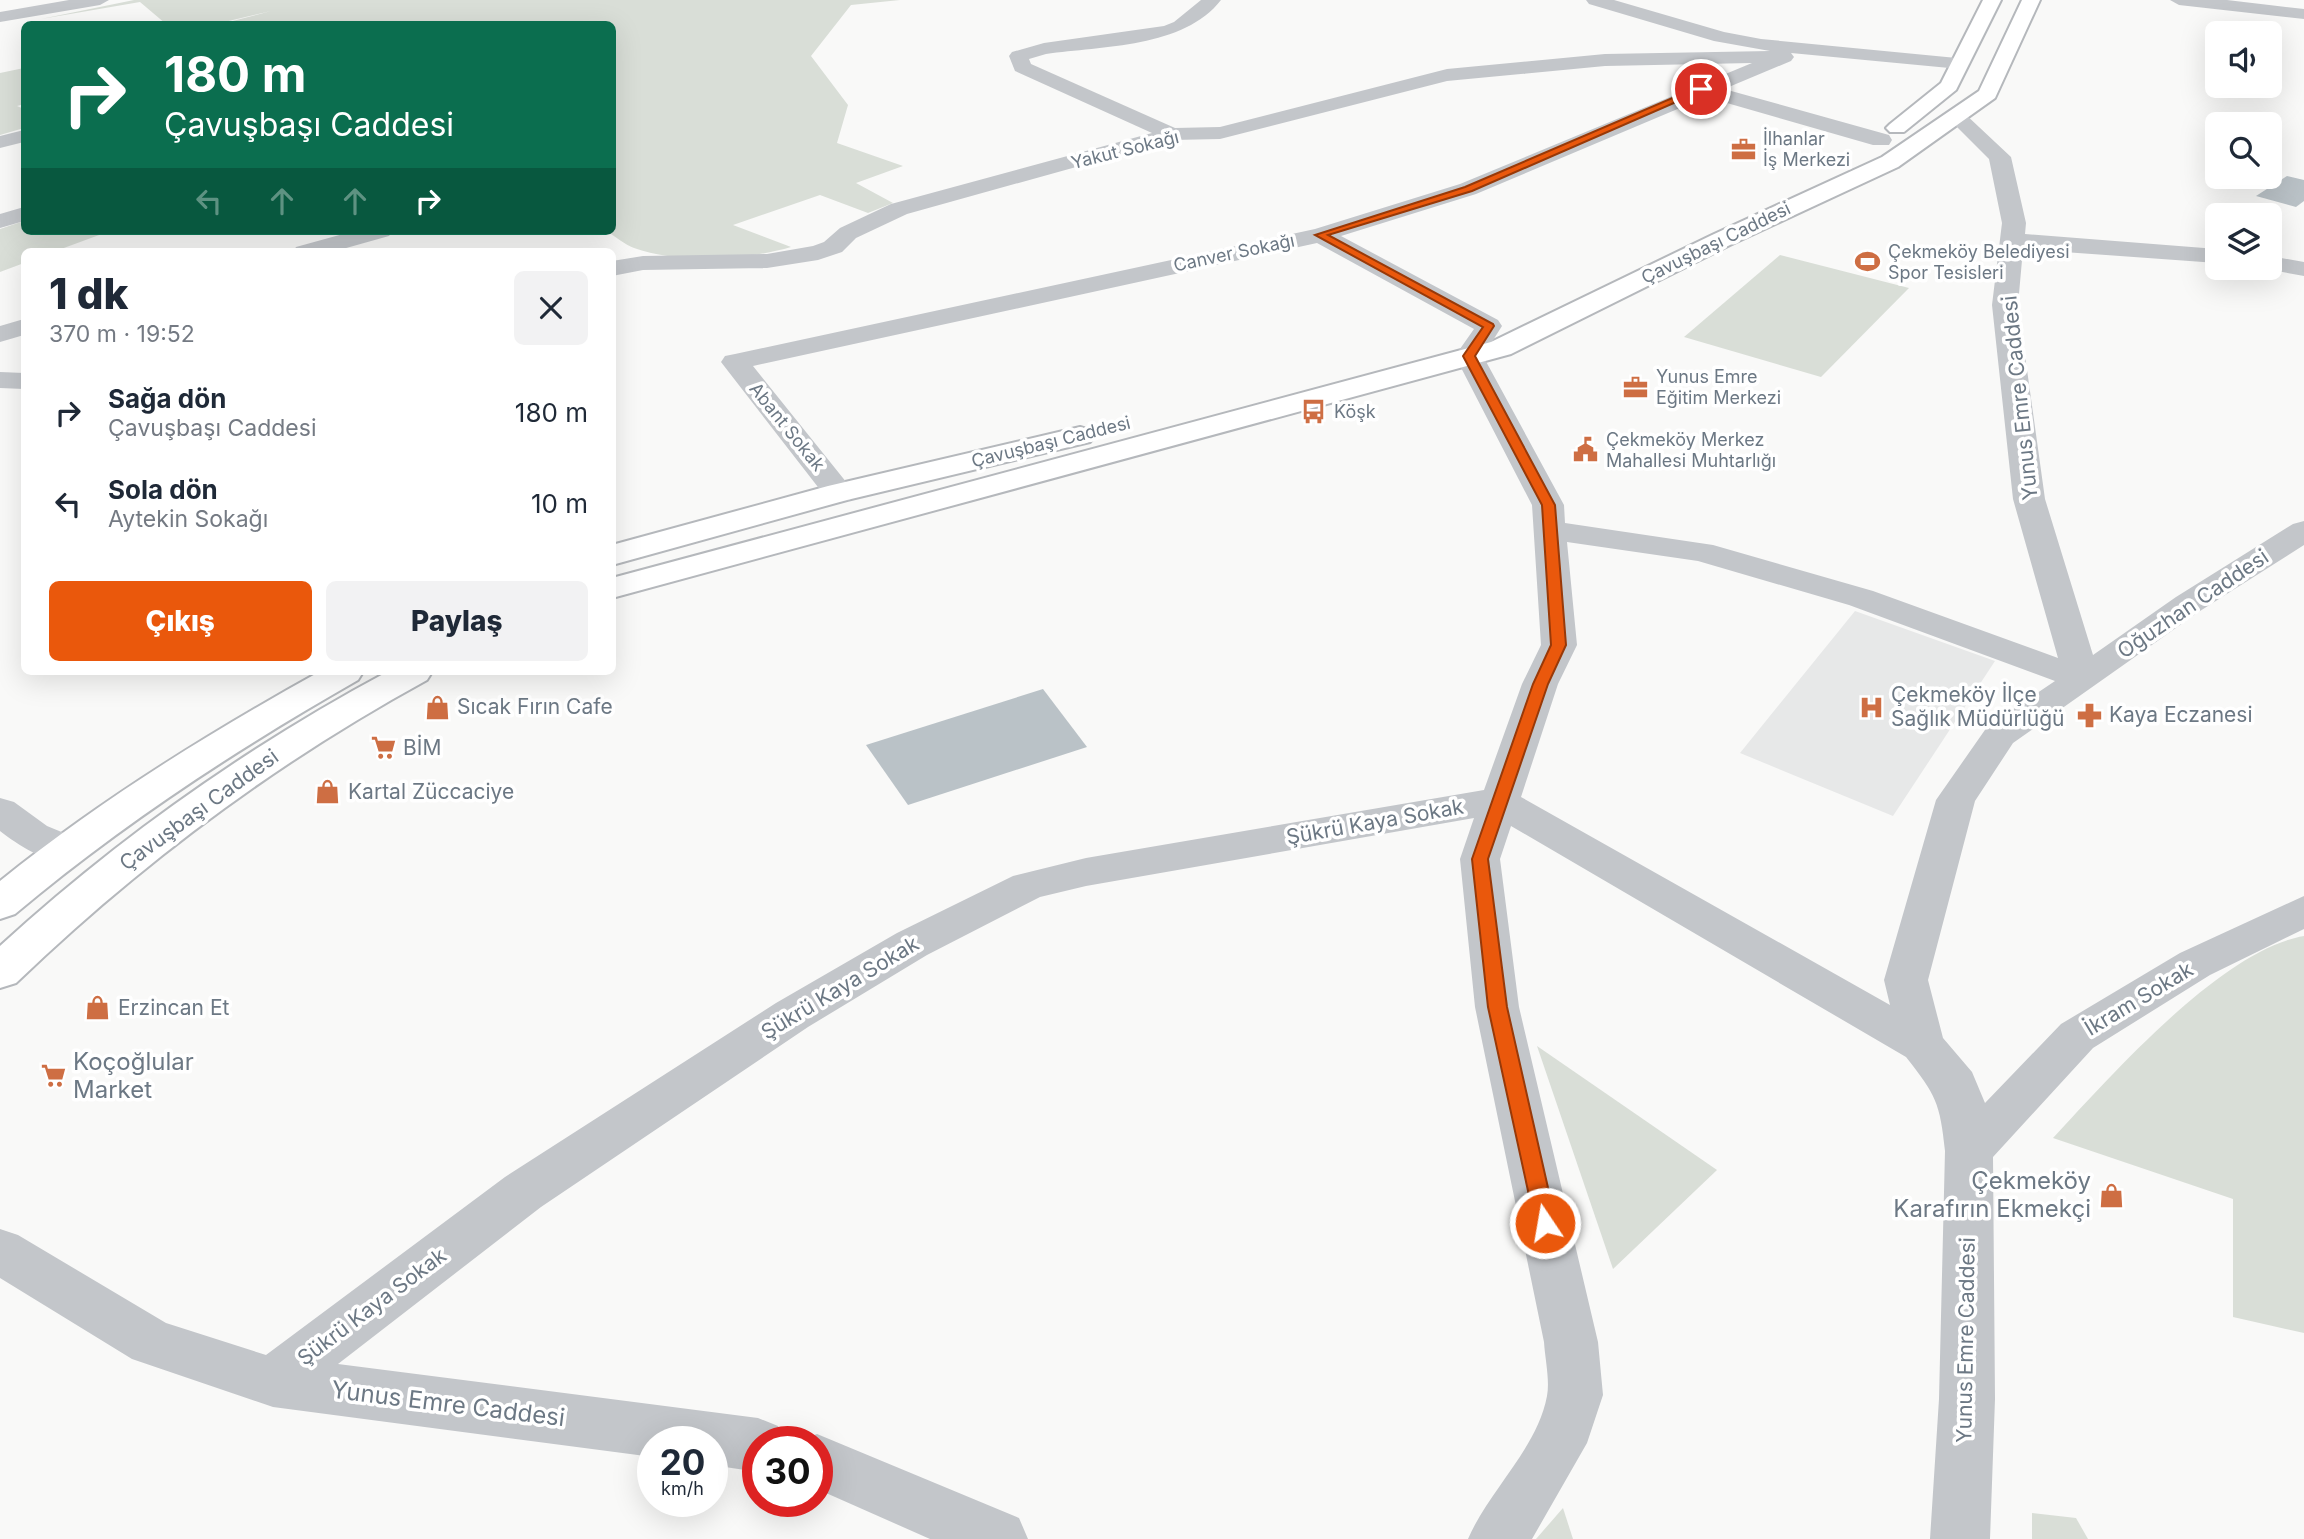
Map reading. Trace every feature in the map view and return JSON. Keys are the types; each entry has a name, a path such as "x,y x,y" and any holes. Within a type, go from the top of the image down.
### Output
{"main road":[{"name":"Çavuşbaşı Caddesi","path":"616,554 839,493 1479,341 1501,348 1721,240 1890,162 1940,112 1949,86 1992,0"},
{"name":"Çavuşbaşı Caddesi","path":"616,587 1479,341 1518,317 1812,179 1861,154 1881,140 1940,112 1988,94 2031,0"},
{"name":"Çavuşbaşı Caddesi","path":"0,904 125,806 340,675"},
{"name":"Çavuşbaşı Caddesi","path":"0,972 92,888 230,784 350,706 408,675"}],"street":[{"path":"0,17 100,0"},
{"path":"1172,134 1044,79 1022,66 1019,56 1044,49 1167,31 1181,26 1212,0"},
{"path":"1595,0 1721,37 1838,53 1960,63"},
{"path":"2179,0 2295,13 2304,24"},
{"path":"1784,57 1838,53"},
{"name":"Yakut Sokağı","path":"616,268 643,263 767,261 818,253 833,247 848,233 899,209 1172,134 1220,133 1447,75 1605,60 1784,57"},
{"name":"Canver Sokağı","path":"736,362 1320,235 1468,189 1701,89 1784,57"},
{"path":"1701,89 1881,140"},
{"name":"Yunus Emre Caddesi","path":"1940,112 2000,156 2014,223 2005,305 2029,499 2082,678 2000,736 1956,800 1906,980 1922,1045 1955,1085 1965,1115 1969,1151 1967,1399 1960,1539"},
{"path":"0,142 21,137"},
{"path":"0,222 21,215"},
{"path":"296,235 314,248"},
{"path":"319,248 366,235"},
{"path":"1320,235 1479,341 1549,505 1559,645 1541,684 1480,859 1497,1007 1571,1342 1575,1395 1559,1443 1499,1539"},
{"path":"2012,241 2205,255"},
{"path":"2282,265 2304,269"},
{"path":"0,334 21,328"},
{"name":"Abant Sokak","path":"736,362 839,493"},
{"path":"0,380 21,381"},
{"path":"1550,530 1701,552 1861,598 2082,678"},
{"name":"Oğuzhan Caddesi","path":"2082,678 2188,604 2304,531"},
{"path":"1498,801 1922,1045"},
{"name":"Şükrü Kaya Sokak","path":"273,1382 523,1192 780,1023 912,944 1028,886 1086,872 1498,801"},
{"path":"0,811 33,836 67,850"},
{"name":"İkram Sokak","path":"1969,1151 2077,1036 2195,964 2304,911"},
{"name":"Yunus Emre Caddesi","path":"0,1251 151,1342 273,1382 494,1408 742,1444"},
{"path":"833,1468 998,1539"}],"shaded area":[{"path":"134,0 900,0 851,5 811,56 848,105 837,143 903,166 856,183 893,203 868,213 820,195 733,225 791,247 754,255 712,258 652,253 631,247 612,235 616,235 616,21 233,21 271,11 229,21 162,21 140,2 41,19"},
{"path":"21,69 21,105 17,106 21,108 21,129 0,135 0,73"},
{"path":"2287,176 2304,180 2304,201 2296,207 2256,196 2267,189 2282,189 2282,179"},
{"path":"21,222 21,235 99,235 64,248 21,248 21,264 0,272 0,229"},
{"path":"1780,255 1909,288 1821,377 1684,337"},
{"name":"Çekmeköy İlçe Sağlık Müdürlüğü","path":"1855,611 1995,661 1893,816 1740,753"},
{"path":"1043,689 1087,747 908,805 866,745"},
{"path":"2304,936 2304,1333 2233,1317 2233,1199 2053,1138 2136,1051 2203,990 2238,965 2272,946"},
{"path":"1537,1046 1717,1170 1613,1269"},
{"path":"1563,1508 1573,1539 1536,1539"},
{"path":"2032,1513 2076,1518 2088,1539 2032,1539"}],"place":[{"name":"İlhanlar İş Merkezi","path":"1743,149"},
{"name":"Çekmeköy Belediyesi Spor Tesisleri","path":"1868,262"},
{"name":"Yunus Emre Eğitim Merkezi","path":"1636,387"},
{"name":"Köşk","path":"1314,412"},
{"name":"Çekmeköy Merkez Mahallesi Muhtarlığı","path":"1586,450"},
{"name":"Sıcak Fırın Cafe","path":"437,707"},
{"name":"Çekmeköy İlçe Sağlık Müdürlüğü","path":"1871,707"},
{"name":"Kaya Eczanesi","path":"2089,715"},
{"name":"BİM","path":"383,748"},
{"name":"Kartal Züccaciye","path":"328,792"},
{"name":"Erzincan Et","path":"98,1008"},
{"name":"Koçoğlular Market","path":"53,1076"},
{"name":"Çekmeköy Karafırın Ekmekçi","path":"2111,1195"}],"route":[{"path":"1545,1223 1497,1007 1480,859 1541,684 1559,645 1549,505 1469,356 1489,326 1320,235 1468,189 1701,89"}]}
